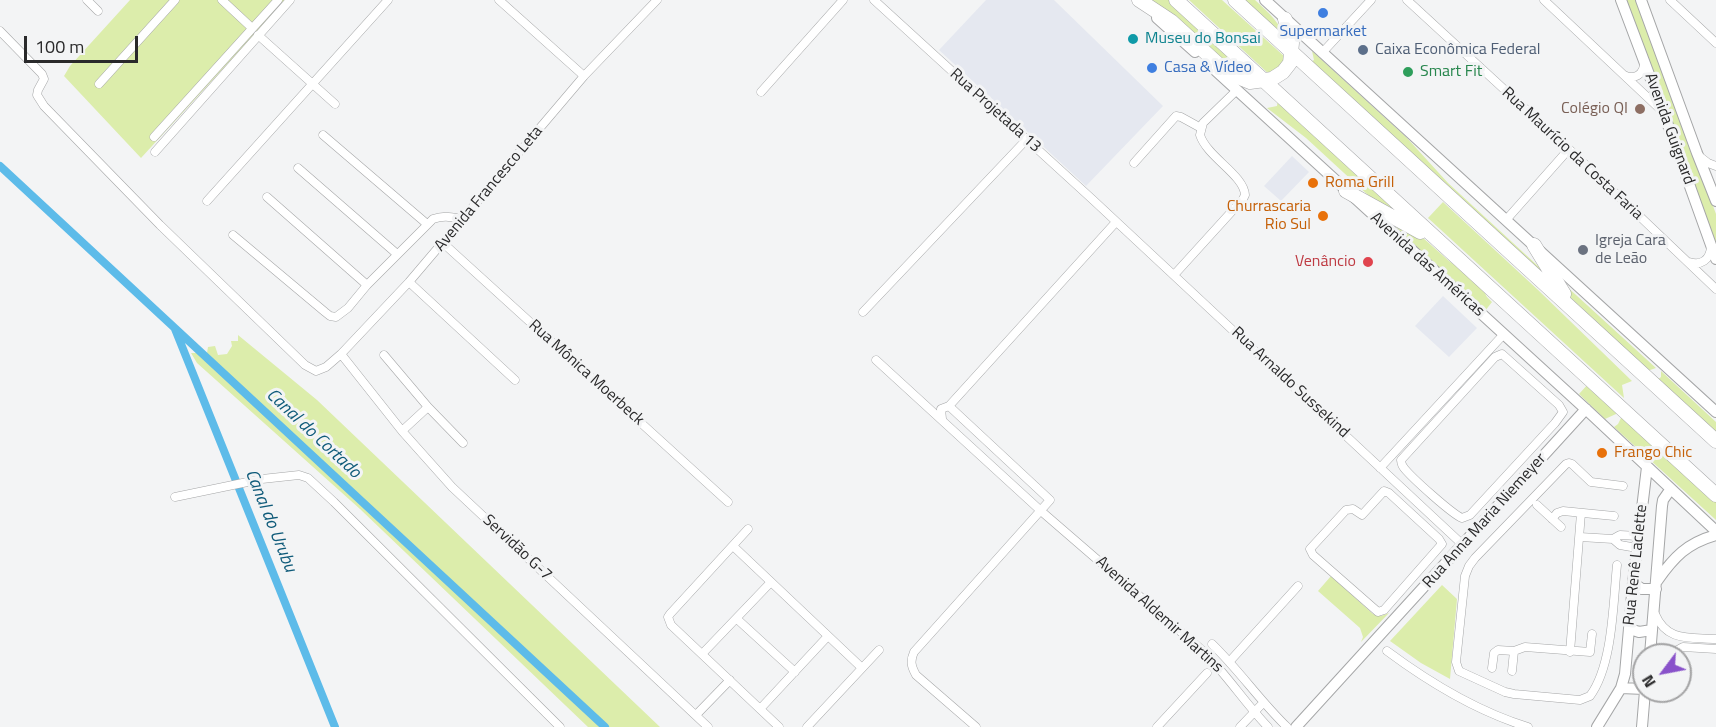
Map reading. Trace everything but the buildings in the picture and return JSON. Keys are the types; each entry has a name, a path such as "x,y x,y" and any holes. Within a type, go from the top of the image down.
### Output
{"highway":[{"path":"1138,0 1171,21 1228,73 1250,82 1265,81 1278,76 1287,68 1292,52 1291,36 1286,19"},
{"name":"Avenida das Américas","path":"1176,0 1716,495"},
{"path":"1235,0 1716,441"},
{"path":"1346,190 1438,242"},
{"path":"1534,245 1572,309"}],"street":[{"path":"87,0 98,11"},
{"path":"99,84 175,0"},
{"path":"222,0 252,28"},
{"path":"153,137 278,0"},
{"path":"155,152 290,0"},
{"path":"207,201 388,0"},
{"path":"499,0 584,76"},
{"name":"Avenida Francesco Leta","path":"0,31 42,74 44,79 37,95 44,106 160,225 305,365 316,371 326,367 341,354 409,282 584,76 657,0"},
{"path":"762,92 843,0"},
{"name":"Rua Projetada 13","path":"874,0 1116,222"},
{"name":"Avenida das Américas","path":"1138,0 1504,334 1716,533"},
{"path":"1264,0 1716,412"},
{"path":"1322,53 1371,0"},
{"name":"Rua Maurício da Costa Faria","path":"1407,0 1569,149 1716,290"},
{"path":"1544,0 1664,114"},
{"name":"Avenida Guignard","path":"1621,0 1716,259"},
{"path":"1670,0 1716,43"},
{"name":"Avenida Guignard","path":"1643,3 1716,201"},
{"path":"258,35 335,104"},
{"path":"1623,74 1630,78 1638,76 1644,69 1644,61"},
{"path":"1173,275 1243,200 1245,195 1242,184 1202,142 1200,135 1203,123 1237,90"},
{"path":"1134,163 1176,116 1201,128"},
{"path":"323,135 427,224"},
{"path":"863,312 1027,139"},
{"path":"1506,220 1569,149"},
{"path":"1697,153 1708,163 1716,166"},
{"path":"298,168 397,254"},
{"path":"267,197 367,285"},
{"path":"232,235 330,316 336,317 348,308 367,285 427,224 441,216 462,219"},
{"path":"942,419 941,409 949,406 1116,222"},
{"name":"Rua Arnaldo Sussekind","path":"1116,222 1462,545"},
{"name":"Rua Mônica Moerbeck","path":"443,243 728,502"},
{"path":"1685,260 1697,264 1703,262 1711,252 1711,244"},
{"path":"409,282 515,380"},
{"path":"1380,468 1504,334"},
{"name":"Servidão G-7","path":"341,354 402,431 452,488 708,727"},
{"path":"1502,354 1560,405 1563,412 1470,515 1462,519 1439,500 1402,466 1401,460 1495,357 1502,354"},
{"path":"384,355 463,443"},
{"name":"Avenida Aldemir Martins","path":"876,360 1041,511 1203,651 1268,727"},
{"path":"402,431 428,406"},
{"path":"949,406 1050,500 914,652 911,660 916,675 976,727"},
{"name":"Rua Anna Maria Niemeyer","path":"1296,727 1586,410"},
{"path":"1617,565 1608,647 1604,666 1590,696 1580,700 1514,694 1459,671 1456,662 1465,576 1475,558 1566,464 1572,464 1591,482 1623,486"},
{"name":"Rua Renê Laclette","path":"1597,727 1621,688 1625,674 1632,583 1647,467"},
{"path":"175,497 262,479 291,475 308,478 560,727"},
{"path":"1395,497 1402,489"},
{"name":"Rua Renê Laclette","path":"1651,643 1663,500 1670,490"},
{"path":"1384,492 1395,497 1440,539 1442,544 1384,610 1377,612 1312,555 1310,549 1346,510 1353,509 1362,515 1384,492"},
{"path":"1428,512 1439,500"},
{"path":"1537,505 1561,527"},
{"path":"1552,519 1560,512 1614,516"},
{"path":"1570,652 1581,513"},
{"path":"748,529 669,617 671,625 779,727"},
{"path":"1580,537 1613,539 1620,535 1638,536 1651,531 1659,537"},
{"path":"1632,583 1642,590 1656,585 1673,560 1687,548 1716,533"},
{"path":"1613,539 1620,545 1637,548"},
{"path":"733,546 862,668"},
{"path":"703,653 771,582"},
{"path":"1230,661 1298,586"},
{"path":"1654,612 1662,628 1674,635 1716,639"},
{"path":"737,619 795,672"},
{"path":"1630,629 1639,632 1652,630"},
{"path":"1492,668 1495,651 1514,651 1525,647 1590,652 1592,634"},
{"path":"760,709 828,636"},
{"name":"Avenida Aldemir Martins","path":"1212,644 1230,661 1263,703 1287,727"},
{"path":"1692,648 1716,649"},
{"path":"807,727 879,650"},
{"path":"1387,651 1430,681 1466,702 1528,727"},
{"path":"1512,671 1514,651"},
{"path":"1157,727 1207,673"},
{"path":"696,715 730,680"},
{"path":"1621,688 1632,689"},
{"path":"1240,727 1263,703"},
{"path":"1642,727 1644,703"}],"shaded area":[{"path":"986,0 1054,0 1163,106 1086,186 939,50"},
{"path":"1292,156 1309,172 1281,201 1264,186"},
{"path":"1443,296 1477,328 1449,357 1415,326"}],"green space":[{"path":"130,0 286,0 141,158 64,76 70,66"},
{"path":"1151,0 1171,0 1256,77 1232,70"},
{"path":"1189,0 1222,0 1285,57 1283,65 1271,76"},
{"path":"1241,0 1255,0 1270,14 1278,24 1286,42"},
{"path":"1626,0 1636,0 1716,214 1716,245"},
{"path":"1312,51 1407,138 1448,183 1551,278 1559,291 1309,63 1314,60"},
{"path":"1278,98 1412,221 1369,196 1306,138 1267,108 1277,106"},
{"path":"1443,202 1632,381 1622,385 1624,398 1428,218"},
{"path":"1382,214 1422,237 1481,286 1492,302 1485,311"},
{"path":"1564,284 1656,368 1650,370 1650,376 1571,298"},
{"path":"238,335 317,400 660,727 588,727 360,509 197,363 191,353 207,353 208,347 215,346 218,355 227,354 232,346 231,341 238,341"},
{"path":"1661,371 1716,422 1716,437 1656,381 1661,377"},
{"path":"1589,383 1616,409 1616,414 1605,419 1579,394"},
{"path":"1621,418 1625,418 1716,502 1716,520 1614,427"},
{"path":"1331,576 1373,614 1381,616 1389,613 1361,642 1363,637 1360,628 1318,591"},
{"path":"1442,585 1457,599 1450,679 1421,663 1390,641"}],"waterway":[{"name":"Canal do Cortado","path":"0,166 605,727"},
{"name":"Canal do Urubu","path":"175,329 335,727"}],"place":[{"name":"Supermarket","path":"1323,13"},
{"name":"Museu do Bonsai","path":"1133,39"},
{"name":"Caixa Econômica Federal","path":"1363,50"},
{"name":"Casa & Vídeo","path":"1152,68"},
{"name":"Smart Fit","path":"1408,72"},
{"name":"Colégio QI","path":"1640,109"},
{"name":"Roma Grill","path":"1313,183"},
{"name":"Churrascaria Rio Sul","path":"1323,216"},
{"name":"Igreja Cara de Leão","path":"1583,250"},
{"name":"Venâncio","path":"1368,262"},
{"name":"Frango Chic","path":"1602,453"}]}
